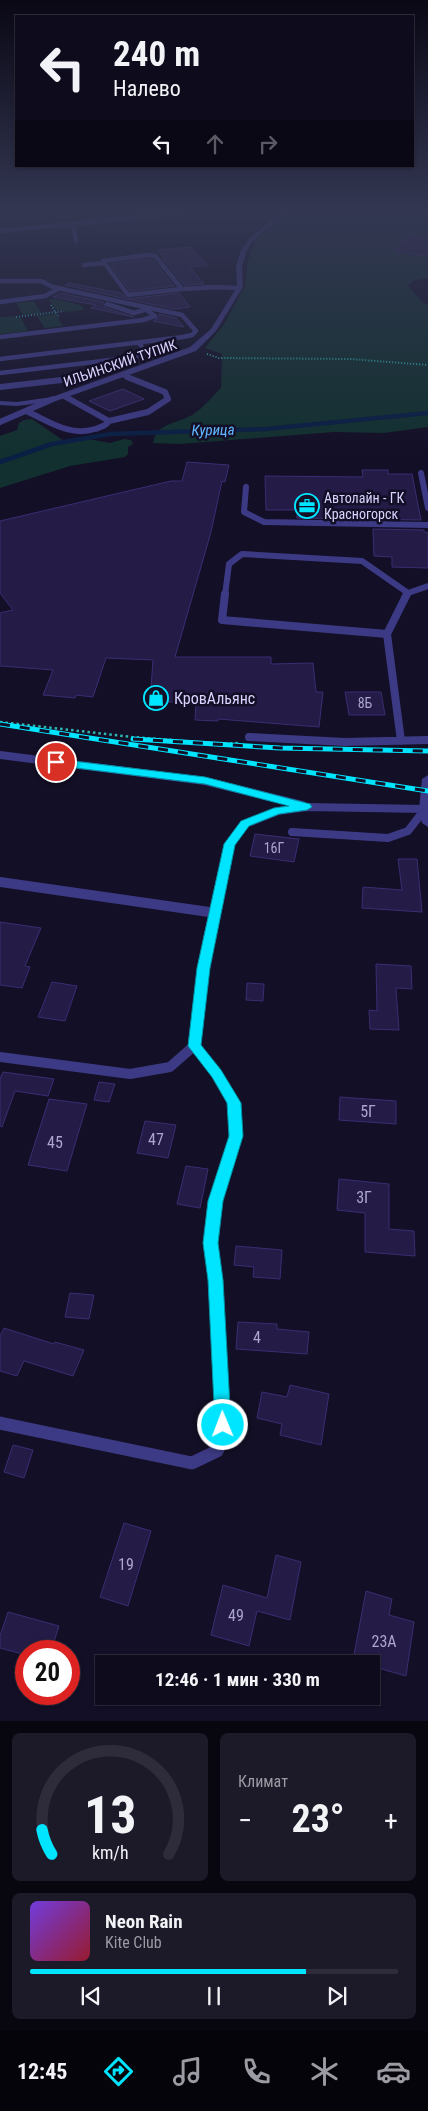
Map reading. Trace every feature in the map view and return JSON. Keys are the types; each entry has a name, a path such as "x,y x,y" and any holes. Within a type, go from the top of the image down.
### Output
{"street":[{"name":"ИЛЬИНСКИЙ ТУПИК","path":"0,404 17,404 64,396 124,376 193,349 214,330 239,290"},
{"path":"428,779 425,809 428,823"}],"lane":[{"path":"0,302 45,296 56,290"},
{"path":"0,359 183,337 192,335 196,331 182,315 70,290"},
{"path":"124,290 128,295 180,290"},
{"path":"101,303 116,306 128,313 139,313 150,309"},
{"path":"0,337 143,320 155,316 150,309"},
{"path":"0,373 139,356 145,351 139,343"},
{"path":"0,388 92,376 98,370 94,362"},
{"path":"26,411 62,429 73,432 85,432 107,424 109,421 128,418 146,412 161,406 168,399 165,392 124,376"},
{"path":"64,396 109,421"},
{"path":"0,422 53,399"},
{"path":"421,473 428,508"},
{"path":"246,487 244,512 264,522 428,525"},
{"path":"387,634 222,620 229,564 242,554 362,561 408,593"},
{"path":"401,741 387,634 408,593 428,586"},
{"path":"249,737 345,742 428,740"},
{"path":"0,755 205,780 307,807"},
{"path":"0,1057 130,1074 170,1067 195,1046 204,968 230,844 245,824 278,811 307,807 425,809"},
{"path":"292,832 388,838 408,831 425,809"},
{"path":"0,882 216,913"},
{"path":"0,1423 192,1463 217,1451 223,1439 222,1397 216,1280 210,1243 216,1201 236,1136 234,1103 217,1074 195,1046"}],"path":[{"path":"45,296 66,329"},
{"path":"16,317 64,312"},
{"path":"193,349 219,358 333,358 401,361 428,365"},
{"path":"0,722 49,729 224,744 246,743 249,737"}],"green space":[{"path":"243,290 412,290 422,302 428,305 428,427 384,433 334,432 180,444 153,443 159,431 195,413 221,388 222,354 205,348 224,324"},
{"path":"55,299 81,305 84,310 66,312 64,310 56,310 49,300"},
{"path":"34,301 41,313 23,315 16,303"},
{"path":"55,314 63,326 45,328 37,316"},
{"path":"14,316 21,318 28,331 0,334 0,317"},
{"path":"32,419 64,441 88,439 110,443 124,439 131,440 133,444 128,447 128,454 125,457 70,466 0,488 0,436 17,430 19,423 24,420"}],"building":[{"path":"89,290 107,290 121,293 127,299"},
{"path":"60,293 103,302 106,308 134,317 91,308 96,305 53,297"},
{"path":"179,293 190,307 174,309 127,299"},
{"path":"159,314 176,318 184,327 153,321 158,318"},
{"path":"123,389 144,399 110,411 89,401"},
{"path":"187,462 229,465 225,482 222,481 211,532 175,657 271,657 271,664 313,663 316,692 323,692 319,727 218,719 218,721 195,720 196,702 150,702 153,660 106,658 93,697 76,695 75,698 43,695 53,670 0,666 0,613 13,610 0,593 0,521 171,481 182,481"},
{"path":"362,470 388,470 388,474 412,474 421,520 297,518 297,510 266,510 265,476 363,477"},
{"path":"373,529 424,530 424,532 428,533 428,568 392,567 392,557 374,556"},
{"path":"345,692 381,692 385,715 349,715"},
{"path":"255,834 299,839 294,862 250,856"},
{"path":"398,859 417,859 422,912 362,908 363,887 402,890"},
{"path":"0,922 41,928 25,966 30,967 22,988 0,985"},
{"path":"376,964 411,966 412,989 396,988 399,1030 370,1029 369,1010 377,1011"},
{"path":"52,982 77,986 65,1021 38,1017"},
{"path":"247,983 264,984 263,1001 246,1000"},
{"path":"3,1072 54,1079 48,1096 15,1091 2,1127 0,1126 0,1079"},
{"path":"99,1082 115,1084 109,1102 94,1100"},
{"path":"340,1097 396,1101 396,1124 339,1120"},
{"path":"49,1099 87,1104 67,1171 28,1165"},
{"path":"145,1121 176,1125 168,1158 137,1153"},
{"path":"186,1166 208,1169 200,1208 177,1204"},
{"path":"339,1179 389,1184 389,1229 414,1231 415,1256 365,1252 365,1213 337,1210"},
{"path":"236,1246 282,1250 280,1279 253,1277 254,1267 234,1265"},
{"path":"70,1293 94,1295 89,1319 65,1317"},
{"path":"238,1322 277,1324 277,1329 309,1332 307,1354 236,1349"},
{"path":"4,1328 54,1344 55,1342 84,1350 73,1376 24,1361 17,1376 0,1371 0,1336"},
{"path":"290,1385 329,1394 321,1445 280,1435 282,1424 257,1418 262,1392 287,1397"},
{"path":"13,1445 33,1450 24,1478 4,1472"},
{"path":"124,1523 151,1531 128,1606 100,1597"},
{"path":"276,1555 301,1562 290,1620 257,1611 249,1646 211,1635 223,1585 267,1598"},
{"path":"366,1591 392,1599 389,1615 414,1622 406,1676 380,1669 380,1655 354,1655"},
{"path":"8,1612 59,1626 55,1640 15,1640 15,1652 0,1648 0,1636"}],"waterway":[{"name":"Курица","path":"0,462 52,444 110,434 266,429 428,413"}],"railway":[{"path":"0,724 428,791"},
{"path":"133,739 280,748 428,751"}],"place":[{"name":"Автолайн - ГК Красногорск","path":"307,506"},
{"name":"КровАльянс","path":"156,698"}],"route":[{"path":"56,762 205,780 307,807 278,811 245,824 230,844 216,913 208,939 204,968 195,1046 217,1074 234,1103 236,1136 216,1201 210,1243 216,1280 223,1425"}]}
